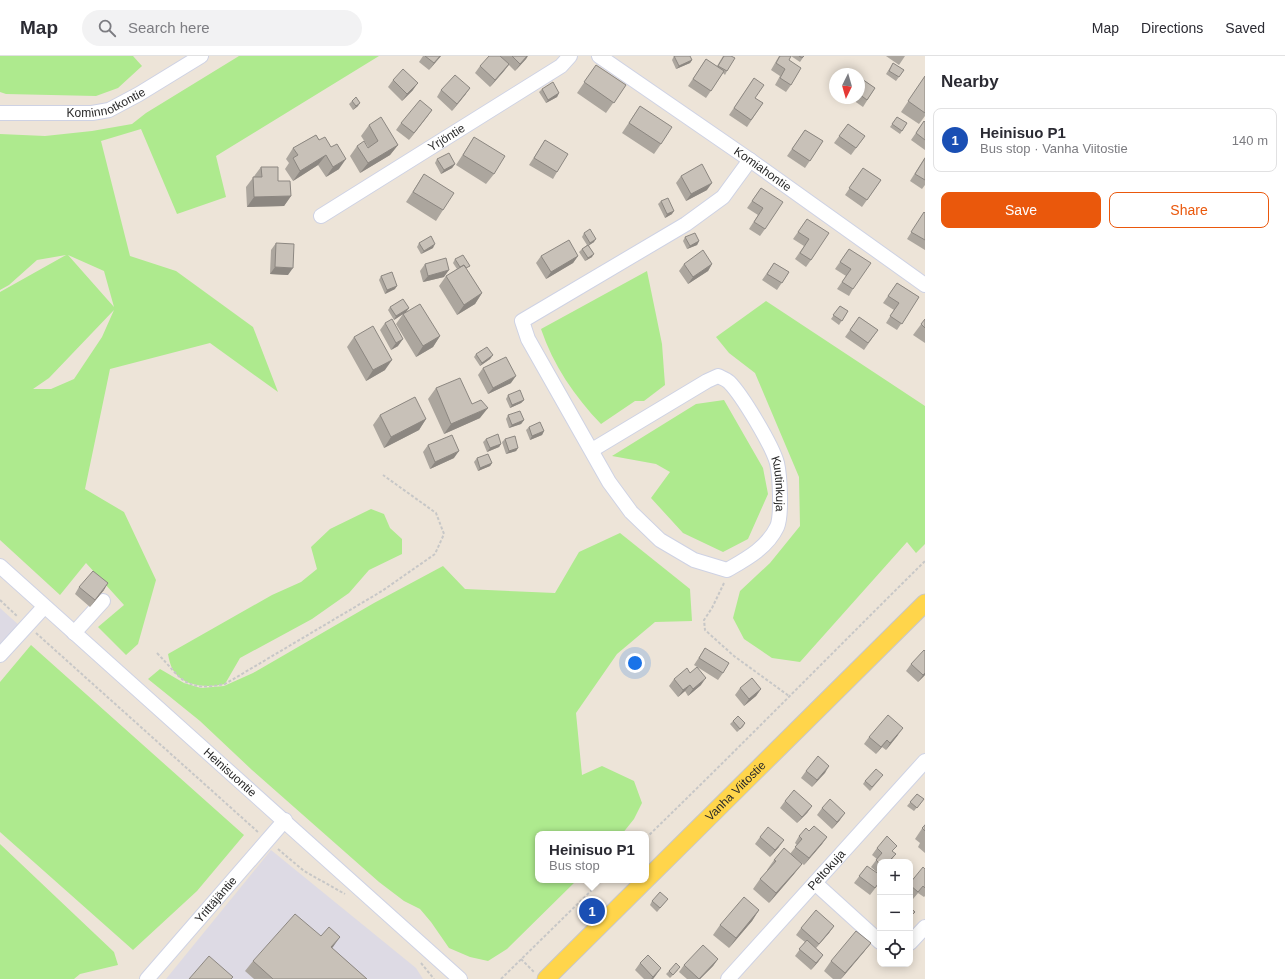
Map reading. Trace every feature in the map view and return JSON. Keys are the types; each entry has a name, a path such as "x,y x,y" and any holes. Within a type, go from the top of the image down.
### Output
{"main road":[{"name":"Vanha Viitostie","path":"649,872 925,603"},
{"name":"Vanha Viitostie","path":"542,976 637,883"}],"street":[{"name":"Kominnotkontie","path":"0,113 92,113 109,110 139,94 201,56"},
{"name":"Yrjöntie","path":"321,216 561,66 570,56"},
{"name":"Komiahontie","path":"598,56 750,160 925,285"},
{"path":"727,570 694,560 660,540 631,512 609,482 528,339 522,321 686,224 723,197 750,160"},
{"name":"Kuutinkuja","path":"592,450 707,381 718,376 728,380 739,394 754,419 777,462 780,493 777,526 766,543 749,558 727,570"},
{"name":"Heinisuontie","path":"0,566 44,607 285,820 460,979"},
{"path":"74,633 103,601"},
{"path":"0,655 44,607"},
{"name":"Peltokuja","path":"728,979 925,761"},
{"name":"Yrittäjäntie","path":"147,979 285,820"},
{"path":"815,884 877,939"},
{"path":"913,941 925,927"}],"path":[{"path":"158,653 186,683 204,688 225,684 382,590 435,554 444,534 436,513 383,475"},
{"path":"649,835 732,756 789,696 925,561"},
{"path":"727,570 722,591 704,620 705,630 734,656 789,696"},
{"path":"0,600 267,840 304,871 350,897"},
{"path":"501,979 599,883"},
{"path":"521,958 542,976"},
{"path":"418,960 434,979"}],"shaded area":[{"path":"0,608 21,627 0,653"},
{"path":"271,850 416,968 423,979 166,979"}],"green space":[{"path":"0,56 133,56 142,66 118,88 96,96 6,94 0,92"},
{"path":"239,56 379,56 216,156 226,197 177,214 141,129 101,141 130,256 176,271 253,327 278,392 210,343 110,369 85,489 124,512 156,580 138,644 126,655 98,627 124,605 86,563 60,595 0,540 0,292 66,255 37,260 9,285 0,290 0,134 45,136 92,131 132,124 146,113","holes":["68,255 104,271 114,307","114,310 102,337 74,379 51,389 33,389 49,378"]},
{"path":"647,271 662,344 665,385 644,401 635,401 601,424 582,403 558,368 541,329"},
{"path":"766,301 925,406 925,544 916,553 907,542 800,662 772,658 744,639 733,618 740,591 770,563 800,526 799,477 755,373 729,353 716,337"},
{"path":"724,400 763,468 768,494 748,539 723,552 683,533 651,498 670,472 656,464 612,456 696,404"},
{"path":"371,509 384,514 390,528 402,539 402,554 369,570 349,593 312,619 240,658 225,684 211,686 196,685 177,676 171,666 168,654 272,595 301,582 317,569 311,547 330,529"},
{"path":"620,533 690,589 692,621 655,622 617,654 576,713 582,775 602,766 634,781 642,803 634,819 624,831 535,831 535,883 574,883 507,949 488,961 470,957 449,948 420,909 404,901 379,882 252,770 200,721 148,679 160,669 184,683 201,688 224,686 253,673 374,603 443,566 465,589 555,593 579,552"},
{"path":"31,645 244,835 197,891 133,950 0,832 0,682"},
{"path":"0,844 114,952 118,965 80,974 74,979 0,979"}],"building":[{"path":"425,56 440,56 434,63"},
{"path":"489,56 500,56 509,64 495,80 480,66"},
{"path":"512,56 527,56 520,64"},
{"path":"674,56 690,56 692,60 679,66"},
{"path":"724,56 731,56 735,58 727,71 718,66"},
{"path":"780,56 791,56 789,60 801,68 791,85 780,78 785,69 776,63"},
{"path":"706,59 724,71 711,91 693,79"},
{"path":"893,63 904,70 899,77 889,71"},
{"path":"596,65 626,85 614,103 584,82"},
{"path":"403,69 418,83 407,94 393,80"},
{"path":"455,75 470,88 457,104 441,90"},
{"path":"925,76 925,113 908,101"},
{"path":"754,78 764,85 755,98 763,103 751,120 734,108"},
{"path":"865,81 875,88 867,100 865,98"},
{"path":"553,82 559,93 548,100 542,89"},
{"path":"356,97 360,103 356,106 352,101"},
{"path":"420,100 432,110 414,133 401,123"},
{"path":"640,106 672,127 661,144 629,123"},
{"path":"381,117 398,145 368,163 357,146 364,141 368,148 378,141 369,125"},
{"path":"897,117 907,123 902,131 892,124"},
{"path":"924,121 925,122 925,140 916,133"},
{"path":"848,124 865,136 856,148 839,136"},
{"path":"805,130 823,141 810,161 792,149"},
{"path":"316,135 319,140 325,137 331,147 337,144 346,159 333,167 326,155 300,171 293,158 298,155 293,148"},
{"path":"474,137 505,156 494,174 463,155"},
{"path":"545,140 568,154 557,172 534,158"},
{"path":"449,153 455,164 444,170 437,159"},
{"path":"925,158 925,180 915,174"},
{"path":"702,164 712,183 691,194 681,176"},
{"path":"261,167 278,167 278,181 290,181 291,196 254,197 253,177 262,177"},
{"path":"863,168 881,180 867,200 849,188"},
{"path":"424,174 454,193 443,210 413,192"},
{"path":"761,188 783,202 765,229 754,222 763,208 752,201"},
{"path":"668,198 674,211 667,214 661,201"},
{"path":"924,212 925,213 925,240 911,232"},
{"path":"807,219 829,233 811,260 800,253 809,239 798,232"},
{"path":"590,229 596,239 590,243 584,233"},
{"path":"695,233 699,241 690,246 685,237"},
{"path":"431,236 435,244 424,251 419,243"},
{"path":"569,240 578,256 551,272 541,256"},
{"path":"276,243 294,244 293,268 275,267"},
{"path":"588,245 594,254 588,258 582,249"},
{"path":"849,249 871,263 853,289 842,282 851,269 840,262"},
{"path":"703,250 712,264 693,277 684,264"},
{"path":"463,255 470,266 466,268 464,265 460,267 455,259"},
{"path":"446,258 449,270 428,276 425,264"},
{"path":"774,263 789,272 782,283 767,274"},
{"path":"464,265 482,293 464,305 446,276"},
{"path":"392,272 397,286 387,290 381,276"},
{"path":"897,283 919,297 902,324 890,316 899,303 888,296"},
{"path":"403,299 409,308 396,316 390,307"},
{"path":"420,304 440,336 423,346 403,314"},
{"path":"840,306 848,311 842,321 833,315"},
{"path":"859,317 878,330 868,343 850,330"},
{"path":"392,319 403,339 396,343 385,323"},
{"path":"925,319 925,328 921,324"},
{"path":"373,326 392,360 373,370 354,337"},
{"path":"487,347 493,355 482,363 476,354"},
{"path":"506,357 516,376 493,388 483,368"},
{"path":"460,378 472,404 481,400 488,408 451,424 436,388"},
{"path":"520,390 524,400 512,405 508,395"},
{"path":"415,397 426,419 391,437 380,415"},
{"path":"520,411 524,420 512,425 508,415"},
{"path":"540,422 544,431 532,436 529,427"},
{"path":"498,434 501,444 490,448 486,439"},
{"path":"452,435 459,451 435,462 428,445"},
{"path":"515,436 518,448 509,451 505,439"},
{"path":"488,454 492,463 480,468 477,458"},
{"path":"93,571 108,583 95,600 79,587"},
{"path":"705,648 729,663 723,673 699,658"},
{"path":"924,650 925,673 923,675 911,664"},
{"path":"697,667 706,678 693,689 690,685 683,690 674,679 687,668 690,673"},
{"path":"752,678 761,689 749,699 740,688"},
{"path":"888,715 903,728 890,743 887,740 881,747 869,737"},
{"path":"738,716 745,723 740,729 733,721"},
{"path":"818,756 829,766 817,780 806,771"},
{"path":"876,769 883,775 872,787 865,781"},
{"path":"794,790 812,806 802,817 785,801"},
{"path":"917,794 924,799 917,808 910,802"},
{"path":"830,799 845,813 837,822 822,808"},
{"path":"814,826 827,837 809,858 795,847 802,839 799,836 806,828 809,831"},
{"path":"768,827 784,840 775,850 760,837"},
{"path":"887,836 897,846 892,851 896,854 891,859 877,859 877,861 876,860 882,853 877,848"},
{"path":"784,848 802,864 776,893 760,879 776,861 774,860"},
{"path":"867,866 877,873 877,885 875,888 859,876"},
{"path":"923,867 925,869 925,888 923,886 918,892 913,888 913,879"},
{"path":"660,892 668,899 660,908 652,901"},
{"path":"744,897 759,910 736,938 720,925"},
{"path":"816,910 834,926 819,944 801,928"},
{"path":"295,914 321,936 329,927 340,937 331,947 367,979 273,979 253,961"},
{"path":"856,931 871,943 845,973 831,961"},
{"path":"807,940 823,955 816,963 799,949"},
{"path":"703,945 718,959 699,979 684,965"},
{"path":"648,955 661,968 653,977 640,963"},
{"path":"209,956 233,977 231,979 189,979"},
{"path":"676,963 680,967 673,975 669,971"}],"place":[{"name":"Heinisuo P1","path":"592,911"}]}
